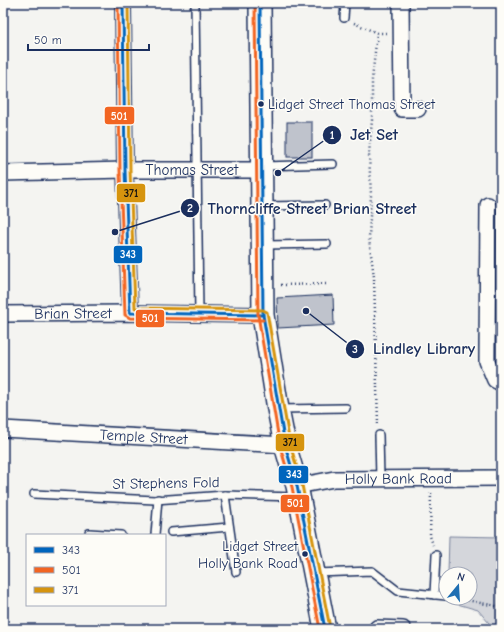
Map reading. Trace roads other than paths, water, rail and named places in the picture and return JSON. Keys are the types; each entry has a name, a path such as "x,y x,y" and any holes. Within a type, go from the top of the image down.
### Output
{"street":[{"path":"123,3 130,313"},
{"path":"260,3 263,315 285,445 298,492 325,629"},
{"path":"401,3 402,109 418,109"},
{"name":"Thomas Street","path":"3,173 261,168"},
{"path":"488,205 486,361 495,380 501,383"},
{"name":"Brian Street","path":"3,314 130,313 263,315"},
{"name":"Temple Street","path":"3,429 285,445"},
{"name":"Holly Bank Road","path":"298,492 334,480 501,478"},
{"path":"376,624 403,629"}],"lane":[{"path":"194,3 199,314"},
{"path":"344,3 344,18"},
{"path":"261,168 332,164"},
{"path":"262,206 325,205"},
{"path":"262,245 327,244"},
{"path":"278,409 346,408"},
{"path":"379,435 380,479"},
{"name":"St Stephens Fold","path":"34,494 158,499 298,492"},
{"path":"225,495 236,572"},
{"path":"155,534 158,499"},
{"path":"171,532 229,527"},
{"path":"89,533 105,534"},
{"path":"434,595 436,555"},
{"path":"314,573 372,571 398,590 438,595"}],"place":[{"name":"Lidget Street Thomas Street","path":"261,104"},
{"name":"Jet Set","path":"278,173"},
{"name":"Thorncliffe Street Brian Street","path":"115,232"},
{"name":"Lindley Library","path":"306,311"},
{"name":"Lidget Street Holly Bank Road","path":"305,554"}]}
